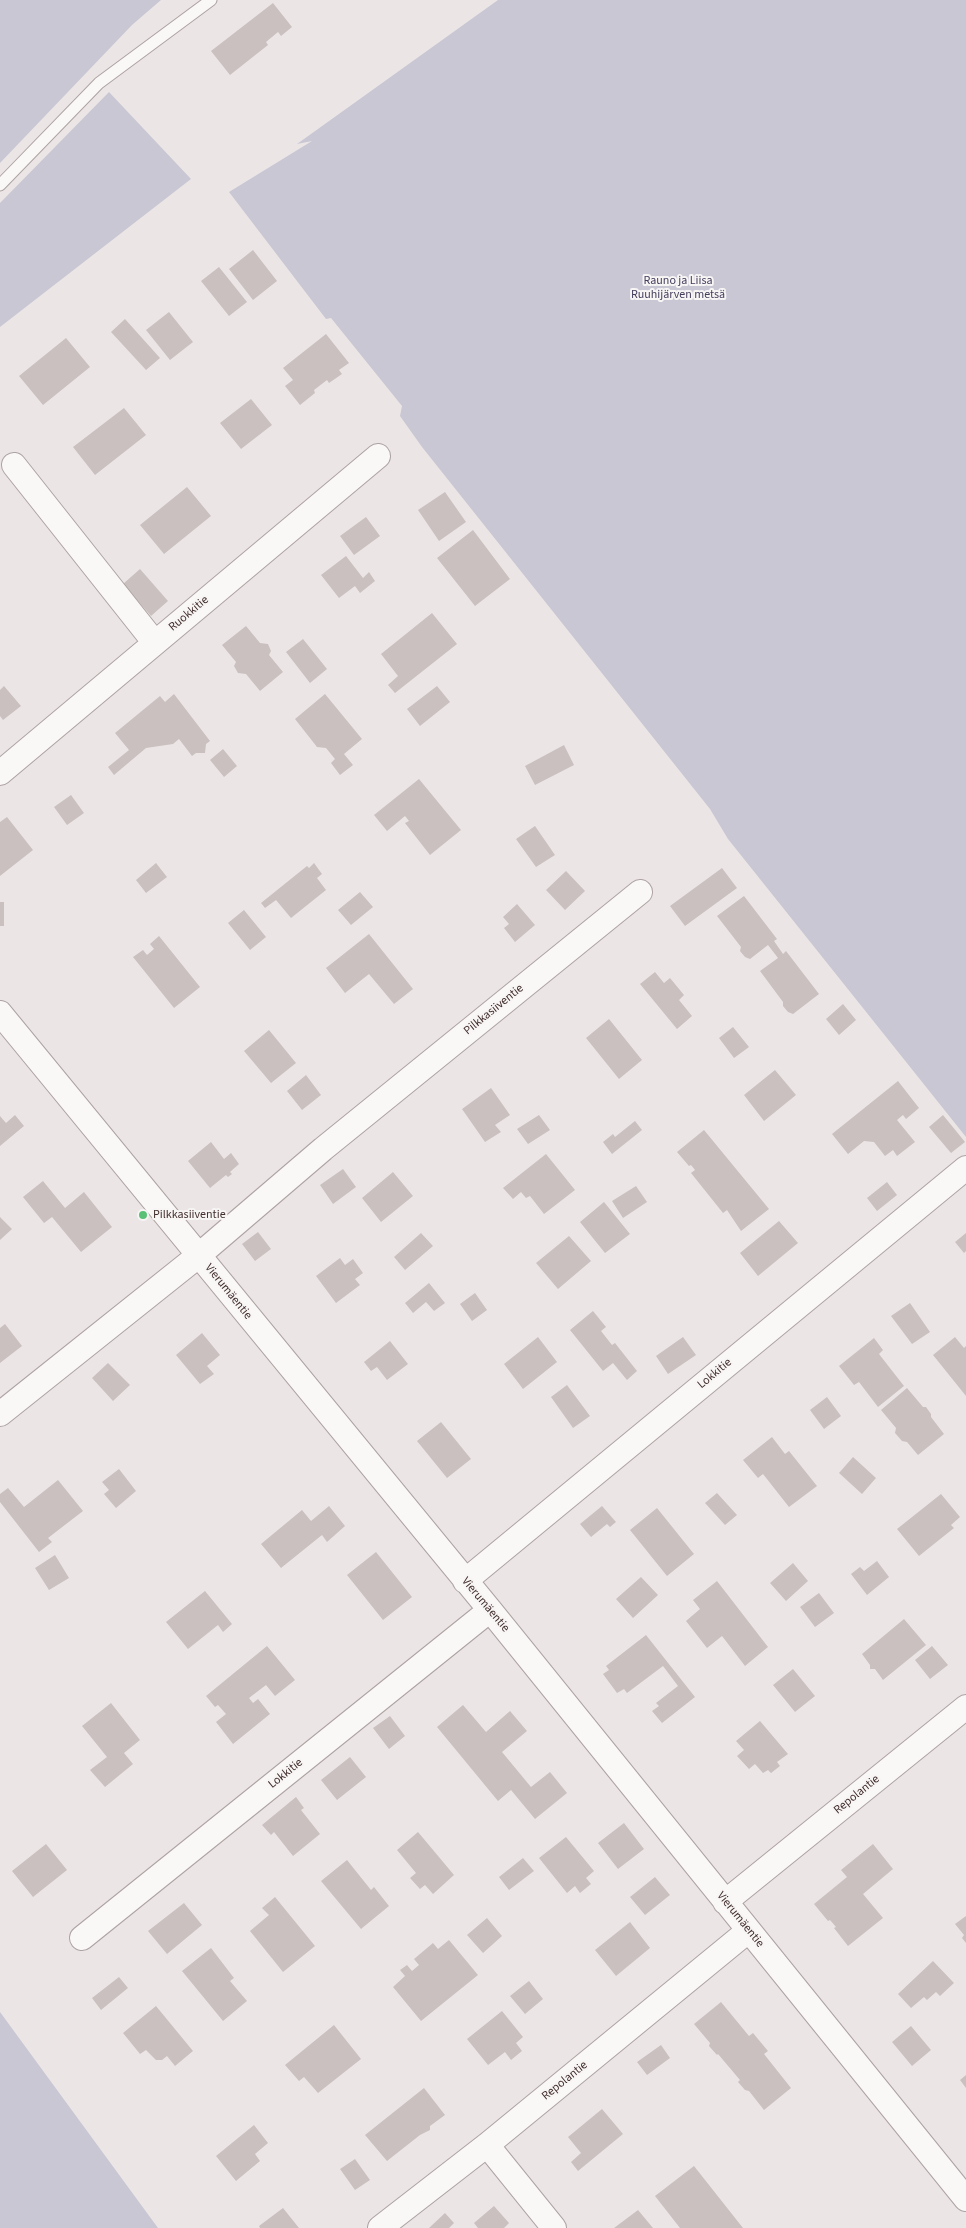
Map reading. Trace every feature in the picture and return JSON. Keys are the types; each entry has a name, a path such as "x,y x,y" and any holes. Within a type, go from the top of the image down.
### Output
{"street":[{"name":"Ruokkitie","path":"0,773 378,456"},
{"path":"14,465 155,643"},
{"name":"Pilkkasiiventie","path":"0,1414 198,1256 323,1149 640,892"},
{"name":"Vierumäentie","path":"0,1013 490,1610 966,2199"},
{"name":"Lokkitie","path":"465,1581 966,1168"},
{"name":"Lokkitie","path":"82,1938 490,1610"},
{"name":"Repolantie","path":"726,1902 966,1707"},
{"name":"Repolantie","path":"380,2228 487,2145 748,1930"},
{"path":"487,2145 554,2228"}],"lane":[{"path":"0,185 99,83 211,0"}],"green space":[{"path":"0,0 161,0 132,25 0,163"},
{"name":"Rauno ja Liisa Ruuhijärven metsä","path":"498,0 966,0 966,1137 728,839 710,809 422,447 400,416 402,406 331,318 326,319 229,192 312,141 297,144"},
{"path":"109,92 191,179 0,327 0,203"},
{"path":"0,2012 158,2228 0,2228"}],"building":[{"path":"273,3 292,27 281,36 278,32 266,42 268,45 230,75 211,51"},
{"path":"253,250 277,281 253,300 229,269"},
{"path":"219,267 247,302 229,316 201,281"},
{"path":"169,312 193,342 170,360 146,330"},
{"path":"125,319 160,358 146,370 111,332"},
{"path":"326,334 349,363 339,370 342,374 329,383 327,380 300,405 285,386 293,380 283,368"},
{"path":"66,338 90,367 43,405 19,376"},
{"path":"251,399 272,425 241,449 220,423"},
{"path":"124,408 146,435 95,475 73,447"},
{"path":"187,487 211,516 164,554 140,525"},
{"path":"445,492 466,522 439,541 418,510"},
{"path":"366,517 380,536 354,555 340,536"},
{"path":"473,530 510,579 475,606 437,558"},
{"path":"346,556 363,578 369,572 375,581 360,593 355,586 339,598 321,575"},
{"path":"140,569 168,601 151,616 123,584"},
{"path":"432,613 457,644 395,693 388,685 398,676 381,654"},
{"path":"246,626 260,643 268,644 271,651 269,655 283,672 260,691 246,674 238,673 234,666 236,662 222,645"},
{"path":"303,639 327,669 310,683 286,652"},
{"path":"4,686 21,706 3,720 0,716 0,690"},
{"path":"437,686 450,702 420,726 407,709"},
{"path":"174,694 210,741 206,744 205,753 196,753 192,756 179,739 173,744 146,748 114,775 108,767 129,750 115,733 160,696 165,702"},
{"path":"325,694 362,739 344,754 353,765 340,775 331,763 335,759 326,748 317,747 295,719"},
{"path":"564,745 574,765 535,785 525,766"},
{"path":"223,749 237,766 224,777 210,760"},
{"path":"419,779 461,830 430,855 405,823 409,821 405,816 387,831 374,815"},
{"path":"71,795 84,813 67,825 54,807"},
{"path":"7,817 33,850 0,876 0,822"},
{"path":"535,826 555,855 536,867 516,839"},
{"path":"156,863 167,877 146,893 136,880"},
{"path":"314,863 322,874 317,878 326,890 291,918 276,900 265,908 261,903 307,866 309,868"},
{"path":"722,868 737,888 685,926 670,906"},
{"path":"566,871 585,891 565,910 546,890"},
{"path":"360,892 373,907 351,925 338,910"},
{"path":"744,896 777,939 774,941 783,954 786,951 819,994 793,1014 788,1012 783,1006 783,1002 760,971 778,958 768,945 750,959 745,957 740,951 741,947 717,916"},
{"path":"0,902 4,902 4,926 0,926"},
{"path":"517,904 535,925 515,942 504,928 509,924 503,917"},
{"path":"244,910 266,937 250,950 228,923"},
{"path":"369,934 413,989 394,1004 369,974 345,993 326,968"},
{"path":"159,936 200,987 174,1008 133,957 143,950 147,955 154,949 150,944"},
{"path":"655,972 664,983 670,978 684,995 679,1000 692,1016 677,1029 640,984"},
{"path":"843,1004 856,1020 839,1035 826,1019"},
{"path":"609,1019 642,1060 619,1079 586,1038"},
{"path":"733,1027 749,1047 734,1058 719,1038"},
{"path":"269,1030 296,1063 271,1083 244,1051"},
{"path":"775,1070 796,1095 764,1121 744,1095"},
{"path":"306,1075 321,1095 302,1110 287,1091"},
{"path":"898,1081 919,1108 906,1119 903,1115 897,1120 915,1142 897,1156 893,1150 885,1156 874,1142 864,1141 848,1154 832,1134"},
{"path":"491,1088 510,1115 495,1125 501,1132 485,1142 462,1109"},
{"path":"15,1115 24,1126 0,1146 0,1116 6,1123"},
{"path":"539,1115 550,1130 528,1144 517,1129"},
{"path":"943,1115 965,1142 951,1153 929,1127"},
{"path":"635,1121 642,1130 612,1154 603,1142 613,1134 615,1137"},
{"path":"704,1130 769,1209 741,1231 727,1210 723,1213 691,1173 695,1170 691,1165 689,1166 677,1152"},
{"path":"211,1142 224,1159 231,1153 239,1164 230,1172 232,1174 228,1177 226,1175 210,1188 188,1161"},
{"path":"546,1154 575,1190 544,1214 530,1196 526,1198 521,1192 513,1199 503,1188"},
{"path":"343,1169 356,1187 333,1204 320,1185"},
{"path":"393,1172 413,1196 381,1222 362,1198"},
{"path":"43,1181 65,1208 84,1192 112,1227 81,1252 52,1217 44,1223 23,1197"},
{"path":"887,1182 897,1195 877,1211 867,1198"},
{"path":"636,1186 647,1202 623,1218 612,1201"},
{"path":"604,1202 630,1234 605,1253 580,1222"},
{"path":"0,1217 12,1229 0,1240"},
{"path":"779,1221 798,1243 758,1276 740,1253"},
{"path":"258,1232 271,1249 255,1261 242,1244"},
{"path":"421,1233 433,1246 405,1270 394,1257"},
{"path":"966,1233 966,1251 964,1253 955,1242"},
{"path":"569,1236 591,1261 558,1289 536,1263"},
{"path":"340,1258 345,1265 353,1259 363,1273 355,1279 360,1285 336,1303 316,1276"},
{"path":"429,1283 445,1303 434,1311 426,1302 413,1313 405,1303"},
{"path":"475,1293 487,1310 472,1321 460,1304"},
{"path":"910,1303 930,1332 912,1344 891,1316"},
{"path":"593,1311 606,1327 601,1331 612,1345 615,1343 637,1371 627,1380 613,1363 603,1371 570,1330"},
{"path":"5,1324 22,1346 0,1363 0,1328"},
{"path":"202,1333 220,1355 207,1366 214,1374 200,1384 176,1355"},
{"path":"538,1337 557,1362 523,1389 504,1364"},
{"path":"683,1337 696,1355 668,1374 656,1356"},
{"path":"955,1337 964,1348 966,1346 966,1396 933,1355"},
{"path":"874,1338 883,1350 879,1354 904,1386 878,1407 859,1382 854,1385 839,1366"},
{"path":"390,1341 408,1364 387,1380 377,1367 371,1371 364,1362"},
{"path":"108,1363 130,1385 113,1401 92,1378"},
{"path":"567,1385 590,1416 573,1428 551,1397"},
{"path":"907,1388 923,1407 926,1407 944,1434 918,1455 907,1442 902,1441 895,1433 896,1428 881,1410"},
{"path":"827,1397 841,1416 824,1429 810,1410"},
{"path":"441,1422 471,1459 447,1478 417,1441"},
{"path":"772,1437 785,1454 789,1451 817,1486 789,1507 763,1474 758,1478 743,1460"},
{"path":"853,1457 876,1478 862,1494 839,1473"},
{"path":"119,1469 136,1491 116,1508 104,1494 109,1490 102,1482"},
{"path":"58,1480 83,1511 48,1538 52,1542 39,1552 0,1502 0,1494 8,1488 24,1507"},
{"path":"717,1493 737,1515 725,1525 705,1503"},
{"path":"941,1494 960,1517 951,1525 954,1528 919,1556 897,1529"},
{"path":"329,1506 345,1526 327,1542 322,1535 281,1568 261,1544 302,1510 311,1521"},
{"path":"602,1506 616,1522 610,1527 607,1524 591,1537 580,1524"},
{"path":"657,1508 694,1554 667,1576 630,1530"},
{"path":"376,1552 412,1597 383,1620 347,1575"},
{"path":"55,1555 69,1578 49,1590 35,1568"},
{"path":"877,1561 889,1577 867,1595 851,1574 860,1567 864,1571"},
{"path":"793,1563 808,1581 786,1601 770,1583"},
{"path":"641,1577 658,1595 633,1618 616,1599"},
{"path":"717,1581 768,1647 745,1666 722,1636 707,1648 686,1621 700,1609 693,1600"},
{"path":"205,1591 232,1624 223,1632 218,1625 188,1649 166,1622"},
{"path":"819,1593 834,1613 815,1627 800,1607"},
{"path":"904,1619 926,1645 883,1680 875,1669 870,1669 870,1665 862,1654"},
{"path":"646,1635 695,1697 662,1723 652,1711 659,1706 656,1703 678,1686 663,1666 627,1693 624,1689 617,1693 603,1674 609,1670 606,1666"},
{"path":"267,1646 295,1680 275,1696 266,1685 249,1698 253,1703 258,1699 270,1714 233,1744 216,1722 226,1714 218,1705 215,1707 206,1696"},
{"path":"932,1646 948,1665 930,1679 915,1660"},
{"path":"793,1669 815,1696 795,1712 773,1685"},
{"path":"111,1703 140,1740 124,1753 133,1764 105,1787 90,1770 107,1757 82,1726"},
{"path":"463,1705 486,1732 510,1711 527,1731 502,1752 531,1787 550,1772 567,1793 535,1819 511,1790 498,1801 437,1727"},
{"path":"390,1716 405,1736 389,1749 373,1728"},
{"path":"760,1721 788,1754 777,1762 780,1766 771,1773 768,1770 763,1773 755,1764 749,1769 737,1756 744,1750 736,1741"},
{"path":"350,1757 366,1777 337,1800 321,1780"},
{"path":"296,1797 304,1808 301,1810 320,1834 293,1856 274,1832 271,1835 262,1825"},
{"path":"624,1823 644,1849 618,1869 598,1843"},
{"path":"418,1832 454,1875 433,1894 425,1885 420,1889 410,1878 416,1873 397,1850"},
{"path":"566,1837 594,1871 586,1878 591,1884 580,1893 575,1886 567,1893 539,1858"},
{"path":"46,1844 67,1870 33,1897 12,1871"},
{"path":"873,1844 893,1869 863,1894 883,1918 848,1946 834,1928 836,1927 830,1920 828,1921 814,1904 847,1877 841,1870"},
{"path":"523,1858 534,1871 509,1890 499,1877"},
{"path":"347,1860 371,1890 374,1887 389,1906 361,1929 321,1881"},
{"path":"655,1877 670,1895 645,1915 630,1897"},
{"path":"275,1897 315,1946 283,1972 250,1931 269,1915 262,1908"},
{"path":"184,1903 202,1925 167,1954 148,1931"},
{"path":"966,1916 966,1943 962,1938 964,1935 955,1924"},
{"path":"487,1918 502,1936 483,1953 467,1935"},
{"path":"630,1922 650,1948 616,1976 595,1950"},
{"path":"449,1940 478,1975 421,2021 393,1987 405,1976 400,1970 407,1965 412,1971 419,1965 414,1959 433,1943 438,1949"},
{"path":"211,1948 234,1978 230,1981 247,2001 223,2021 182,1971"},
{"path":"933,1961 954,1983 940,1996 936,1992 927,2000 924,1997 911,2008 898,1994"},
{"path":"119,1977 128,1988 101,2010 92,1998"},
{"path":"529,1981 543,1999 525,2014 510,1996"},
{"path":"721,2002 749,2036 753,2033 768,2051 764,2054 791,2088 764,2110 749,2091 745,2090 738,2082 740,2080 709,2046 710,2043 694,2024"},
{"path":"156,2006 193,2051 175,2066 167,2056 162,2060 156,2060 146,2050 140,2054 123,2033"},
{"path":"502,2011 523,2037 516,2043 522,2051 511,2060 505,2052 488,2065 467,2039"},
{"path":"334,2025 361,2059 318,2093 304,2077 299,2081 285,2065"},
{"path":"911,2026 931,2050 912,2066 892,2042"},
{"path":"661,2045 670,2058 647,2075 637,2062"},
{"path":"966,2075 966,2088 960,2080"},
{"path":"424,2088 445,2115 430,2126 430,2130 420,2135 387,2161 365,2135"},
{"path":"602,2109 623,2134 578,2171 571,2162 581,2153 568,2137"},
{"path":"254,2125 268,2143 255,2154 260,2161 236,2181 216,2156"},
{"path":"355,2159 370,2180 355,2190 340,2169"},
{"path":"694,2166 743,2228 680,2228 655,2196"},
{"path":"494,2206 509,2223 504,2228 478,2228 474,2223"},
{"path":"283,2208 299,2228 260,2228 259,2226"},
{"path":"638,2210 653,2228 614,2228"},
{"path":"445,2213 454,2223 449,2228 429,2228"}],"place":[{"name":"Pilkkasiiventie","path":"143,1215"}]}
